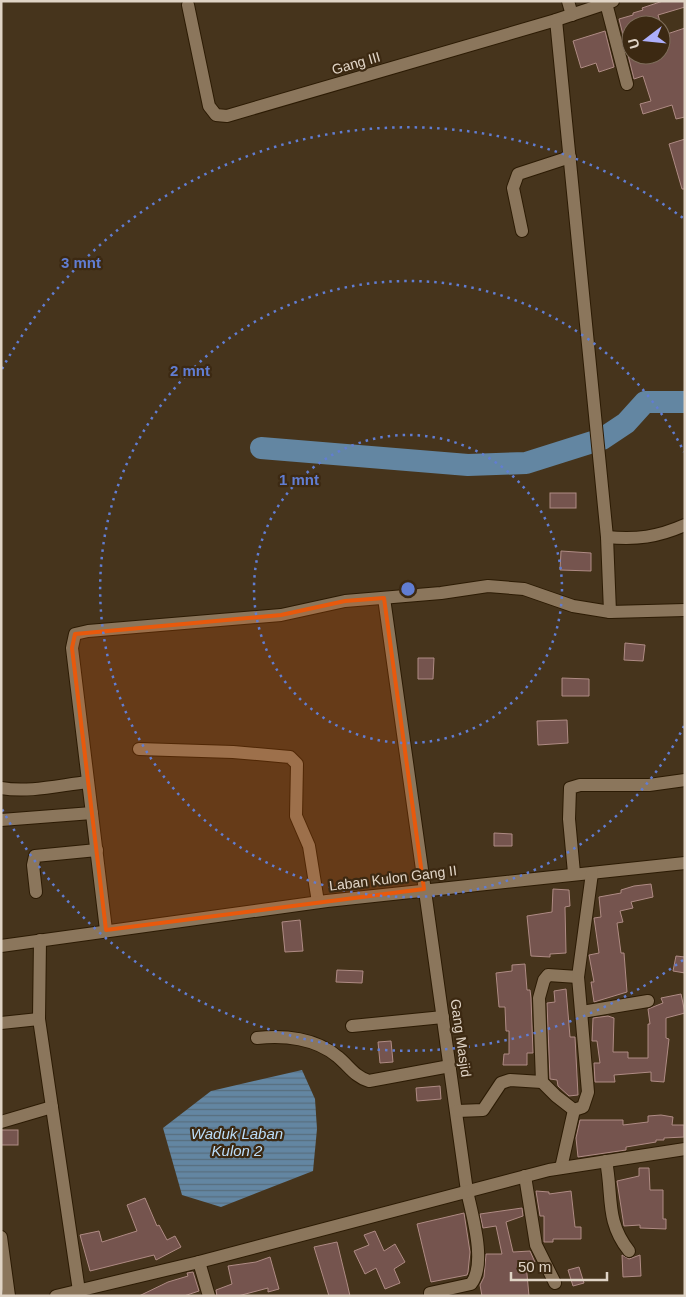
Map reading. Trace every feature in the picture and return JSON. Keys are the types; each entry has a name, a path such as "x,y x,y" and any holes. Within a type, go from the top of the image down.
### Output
{"street":[{"path":"568,1 572,15"},
{"path":"610,2 627,84"},
{"name":"Gang III","path":"188,5 210,106 216,115 227,116 556,20 610,2"},
{"path":"556,20 607,537 610,612"},
{"path":"522,231 513,188 518,174 570,157"},
{"path":"607,537 648,539 685,525"},
{"path":"106,930 72,648 75,634 97,630 281,615 345,601 488,586 524,589 573,606 610,612 685,610"},
{"name":"Gang Masjid","path":"384,598 467,1191 478,1250 476,1275 471,1284 430,1293 430,1296"},
{"path":"140,750 233,752 290,757 295,760 297,764 296,816 309,846 318,902"},
{"path":"574,873 569,819 570,788 580,785 649,785 685,780"},
{"path":"1,788 11,790 88,782"},
{"path":"1,820 92,813"},
{"path":"36,892 33,865 35,856 97,850"},
{"name":"Laban Kulon Gang II","path":"1,946 106,930 424,889 685,863"},
{"path":"574,1110 583,1107 588,1092 578,977 592,873"},
{"path":"40,940 39,1019 52,1107 85,1292"},
{"path":"542,1082 539,998 544,980 548,975 578,977"},
{"path":"582,1012 648,1001"},
{"path":"352,1026 442,1017"},
{"path":"1,1023 39,1019"},
{"path":"257,1038 276,1036 296,1038 338,1057 359,1078 369,1081 450,1066"},
{"path":"456,1111 483,1110 501,1083 510,1080 542,1082 574,1110"},
{"path":"1,1122 52,1107"},
{"path":"561,1168 574,1110"},
{"path":"56,1296 85,1292 525,1176 561,1168 685,1149"},
{"path":"606,1161 612,1220 619,1238 629,1251"},
{"path":"525,1176 536,1245 555,1283"},
{"path":"1,1237 9,1296"},
{"path":"199,1262 209,1296"}],"highlighted area":[{"path":"384,598 424,889 106,930 72,648 75,634 281,615 345,601"}],"water":[{"name":"Waduk Laban Kulon 2","path":"302,1070 315,1099 317,1129 313,1171 221,1207 182,1195 163,1128 211,1091"}],"building":[{"path":"663,1 685,1 685,7 658,15 633,15 633,13 643,10 642,8"},
{"path":"685,28 685,117 676,119 672,105 643,114 640,104 651,101 643,76 634,79 630,65 671,65 671,33"},
{"path":"605,31 614,67 599,72 596,63 581,68 573,41"},
{"path":"685,139 685,189 682,189 669,144"},
{"path":"550,493 576,493 576,508 550,508"},
{"path":"561,551 591,553 591,571 560,570"},
{"path":"625,643 645,645 643,661 624,660"},
{"path":"418,658 434,658 433,679 418,679"},
{"path":"562,678 589,679 589,696 562,696"},
{"path":"567,720 568,743 538,745 537,721"},
{"path":"494,833 512,834 512,846 494,846"},
{"path":"651,884 653,897 631,902 633,908 620,911 623,922 617,923 621,953 624,953 627,992 594,1002 591,982 594,982 589,955 599,953 594,918 601,917 599,897 621,893 621,890 634,886"},
{"path":"553,889 569,890 570,906 565,907 566,953 550,954 550,957 531,956 527,916 552,912"},
{"path":"300,920 303,951 285,952 282,922"},
{"path":"676,956 685,957 685,973 673,971"},
{"path":"525,964 527,990 530,990 531,998 533,1053 527,1053 527,1065 503,1065 504,1054 509,1054 509,1031 506,1031 505,1007 499,1007 496,973 512,971 512,965"},
{"path":"337,970 363,971 362,983 336,982"},
{"path":"566,989 570,1037 575,1037 578,1095 569,1096 558,1086 557,1080 550,1079 547,1003 555,1002 554,991"},
{"path":"681,994 685,1013 666,1018 666,1038 669,1039 664,1082 651,1081 651,1072 614,1075 615,1082 595,1082 594,1063 600,1063 597,1041 592,1041 593,1018 608,1016 614,1018 613,1052 628,1052 628,1058 648,1058 648,1024 650,1024 648,1009 663,1003 661,998"},
{"path":"391,1041 393,1062 380,1063 378,1042"},
{"path":"440,1086 441,1099 417,1101 416,1088"},
{"path":"661,1115 673,1117 672,1125 684,1125 684,1137 664,1138 664,1140 656,1140 656,1142 626,1147 626,1150 578,1157 576,1138 580,1120 623,1120 623,1125 648,1122 648,1116"},
{"path":"1,1130 18,1130 18,1145 1,1145"},
{"path":"639,1168 649,1168 650,1190 663,1190 663,1219 666,1219 666,1229 640,1228 640,1225 624,1226 617,1181 639,1176"},
{"path":"536,1191 549,1192 549,1194 571,1191 575,1227 581,1227 581,1239 553,1239 553,1242 544,1242 544,1216 540,1216"},
{"path":"145,1198 157,1226 159,1225 167,1240 175,1236 181,1247 156,1260 154,1255 90,1271 80,1235 99,1231 102,1242 137,1231 127,1205"},
{"path":"522,1208 523,1216 506,1222 513,1252 530,1251 535,1262 526,1263 529,1296 482,1296 480,1285 484,1277 486,1254 502,1254 496,1226 483,1228 480,1214"},
{"path":"464,1213 470,1252 467,1275 431,1282 417,1224"},
{"path":"375,1231 384,1251 395,1244 405,1262 394,1269 400,1283 385,1289 376,1268 365,1274 354,1251 369,1245 364,1235"},
{"path":"337,1242 350,1296 329,1296 314,1247"},
{"path":"622,1255 629,1259 640,1255 641,1276 623,1277"},
{"path":"270,1257 279,1289 268,1292 268,1288 238,1296 217,1296 216,1290 232,1284 228,1266 256,1262"},
{"path":"579,1267 584,1283 573,1286 568,1270"},
{"path":"193,1272 199,1291 184,1296 139,1296 168,1282 188,1276 187,1273"}],"waterway":[{"path":"261,448 468,465 526,463 602,439 626,423 645,402 685,402"}]}
